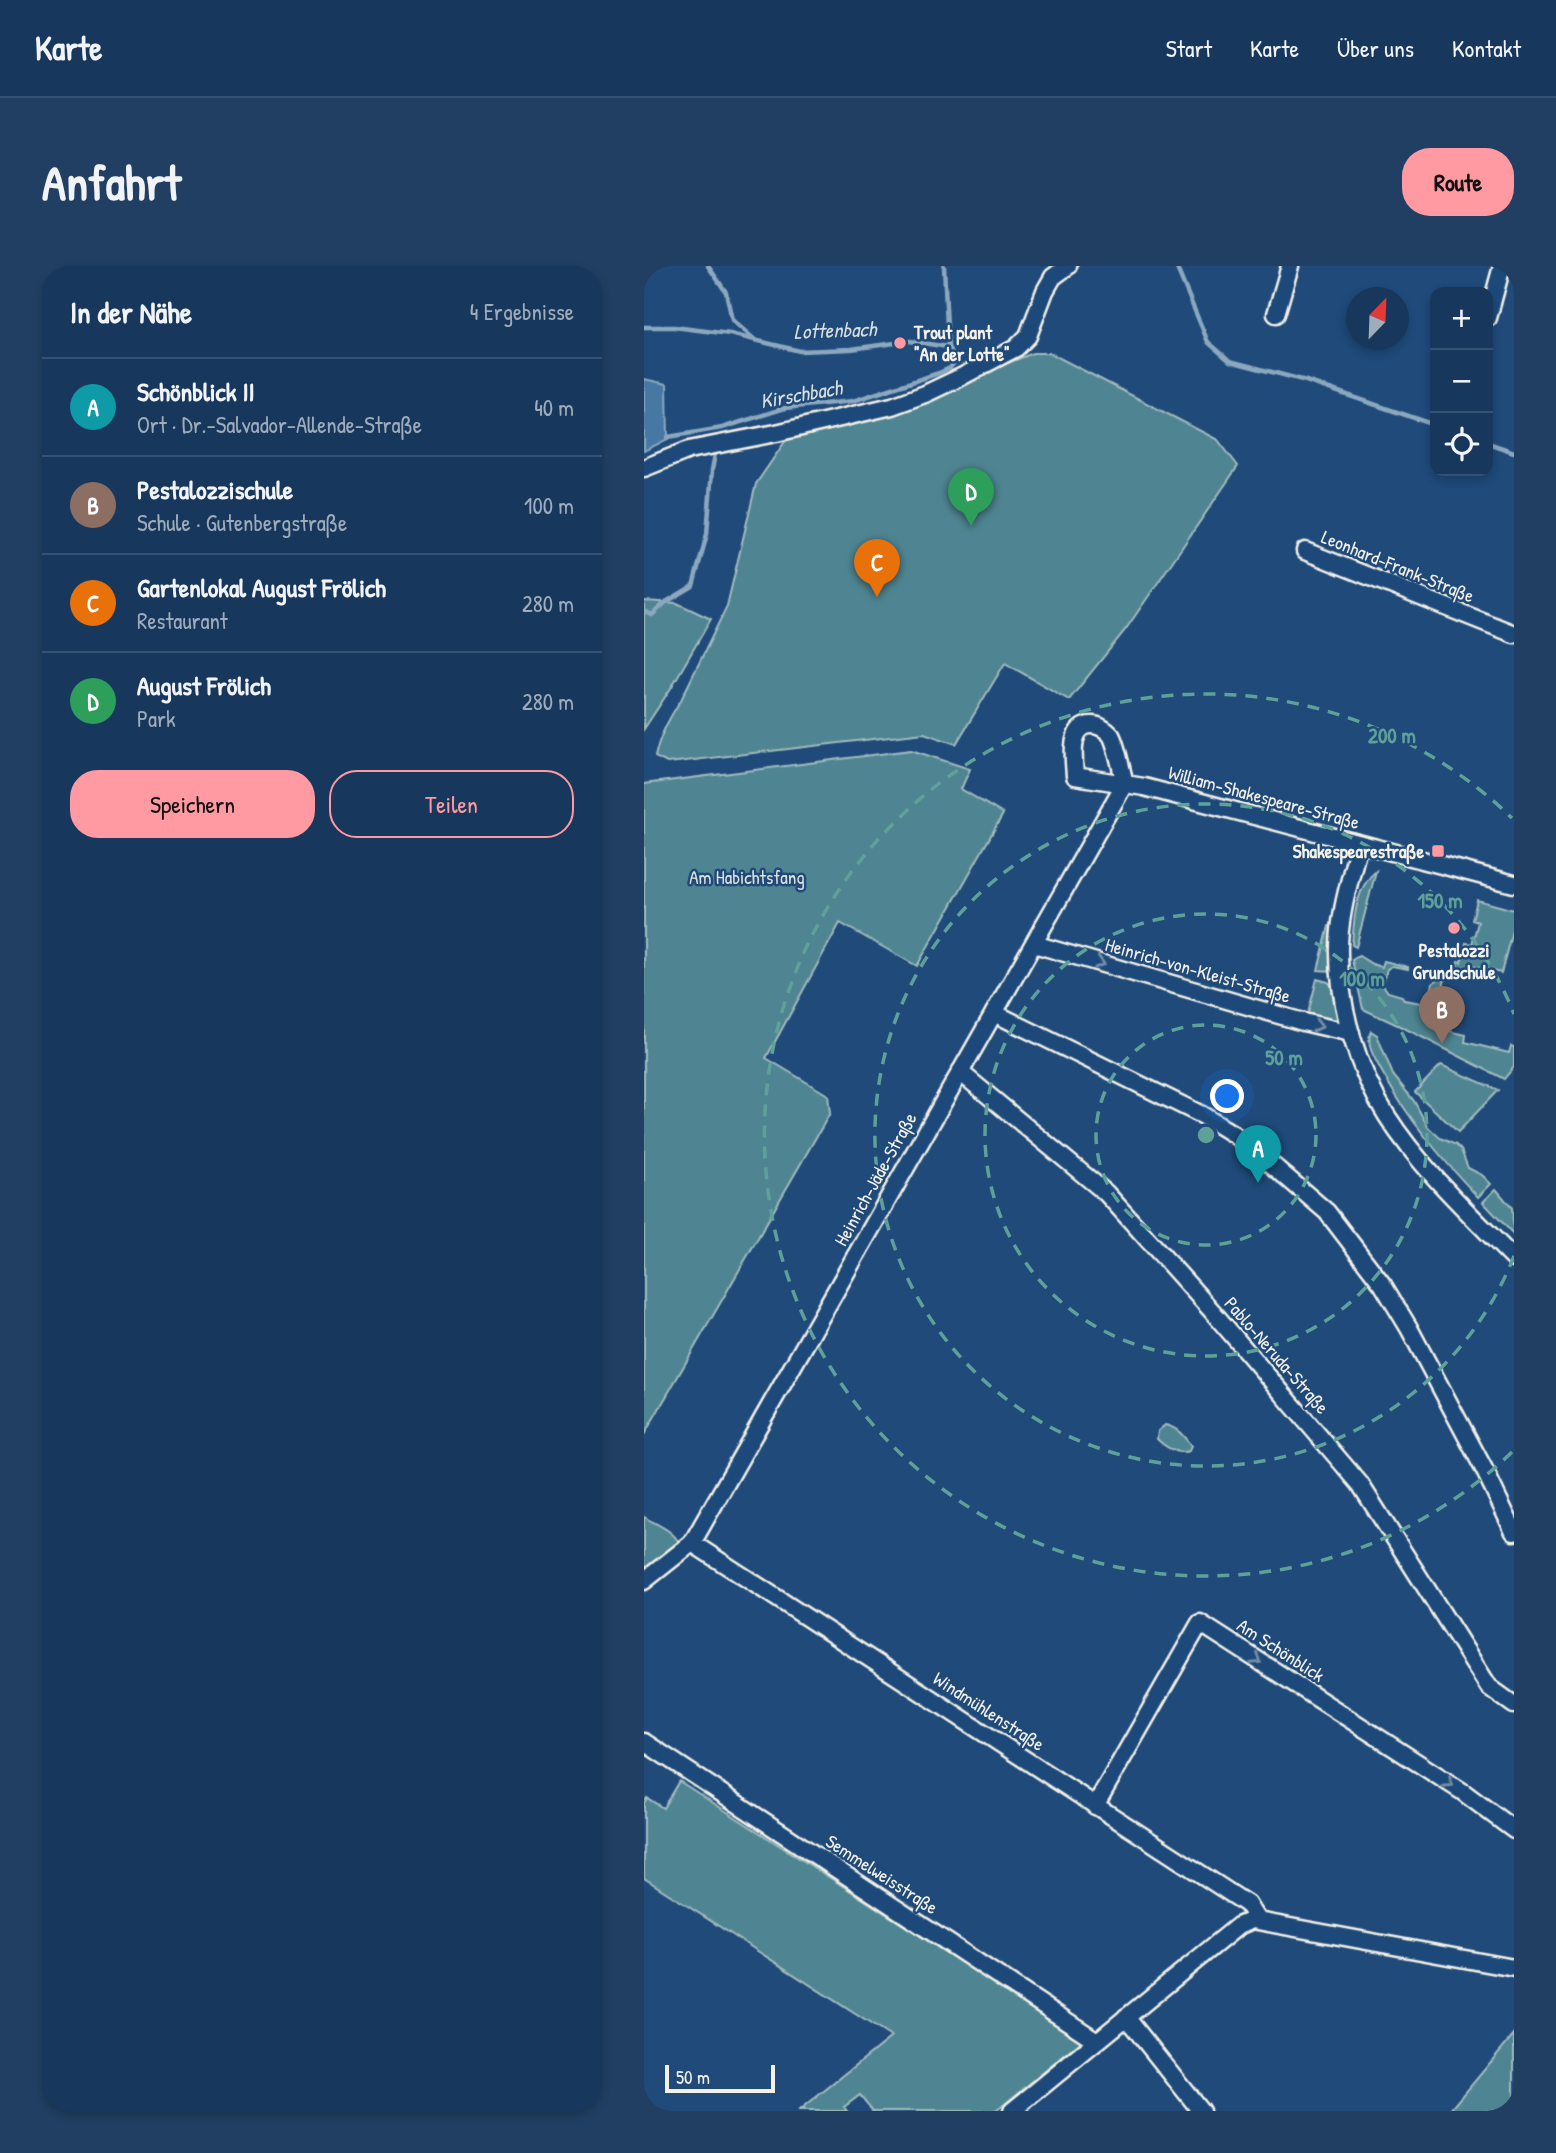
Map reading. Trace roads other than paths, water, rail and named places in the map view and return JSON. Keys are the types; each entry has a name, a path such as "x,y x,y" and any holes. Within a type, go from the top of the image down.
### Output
{"street":[{"path":"644,468 689,450 892,406 925,394 1016,348 1028,336 1053,277 1068,266"},
{"path":"1276,314 1290,266"},
{"path":"1493,299 1502,266"},
{"name":"Leonhard-Frank-Straße","path":"1305,551 1514,634"},
{"name":"William-Shakespeare-Straße","path":"1125,783 1514,884"},
{"name":"Heinrich-Jäde-Straße","path":"644,1581 692,1544 1125,783"},
{"path":"1359,845 1341,919 1338,953 1345,1011 1365,1072 1385,1114 1416,1155 1514,1259"},
{"name":"Heinrich-von-Kleist-Straße","path":"1034,944 1351,1034"},
{"path":"994,1013 1213,1122 1264,1157 1327,1212 1383,1285 1409,1328 1485,1471 1514,1532"},
{"name":"Pablo-Neruda-Straße","path":"960,1072 1106,1193 1212,1311 1360,1484 1489,1687 1514,1705"},
{"name":"Windmühlenstraße","path":"692,1544 1247,1904 1256,1920"},
{"name":"Am Schönblick","path":"1095,1806 1200,1623 1463,1792 1514,1830"},
{"name":"Semmelweisstraße","path":"644,1742 1097,2041"},
{"path":"1012,2111 1238,1926 1252,1920 1514,1968"},
{"path":"1126,2017 1201,2111"}],"water":[{"path":"644,379 667,384 668,439 644,451"}],"waterway":[{"path":"708,266 726,292 732,320 755,340"},
{"name":"Lottenbach","path":"644,327 674,327 730,334 800,351 851,349 910,341 948,347 944,266"},
{"name":"Lottenbach","path":"1176,266 1208,342 1230,361 1306,381 1430,423"},
{"name":"Kirschbach","path":"668,437 722,428 785,408 853,401 950,368 956,360 948,347"},
{"name":"Lottenbach","path":"1493,445 1514,452"},
{"name":"Kirschbach","path":"644,611 652,615 666,602 693,586 707,534 716,449"}],"place":[{"name":"Trout plant \"An der Lotte\"","path":"900,343"},
{"name":"August Frölich","path":"971,526"},
{"name":"Gartenlokal August Frölich","path":"877,597"},
{"name":"Shakespearestraße","path":"1438,851"},
{"name":"Pestalozzi Grundschule","path":"1454,928"},
{"name":"Pestalozzischule","path":"1442,1044"},
{"name":"Schönblick II","path":"1258,1183"}],"park label":[{"name":"Am Habichtsfang","path":"747,877"}]}
